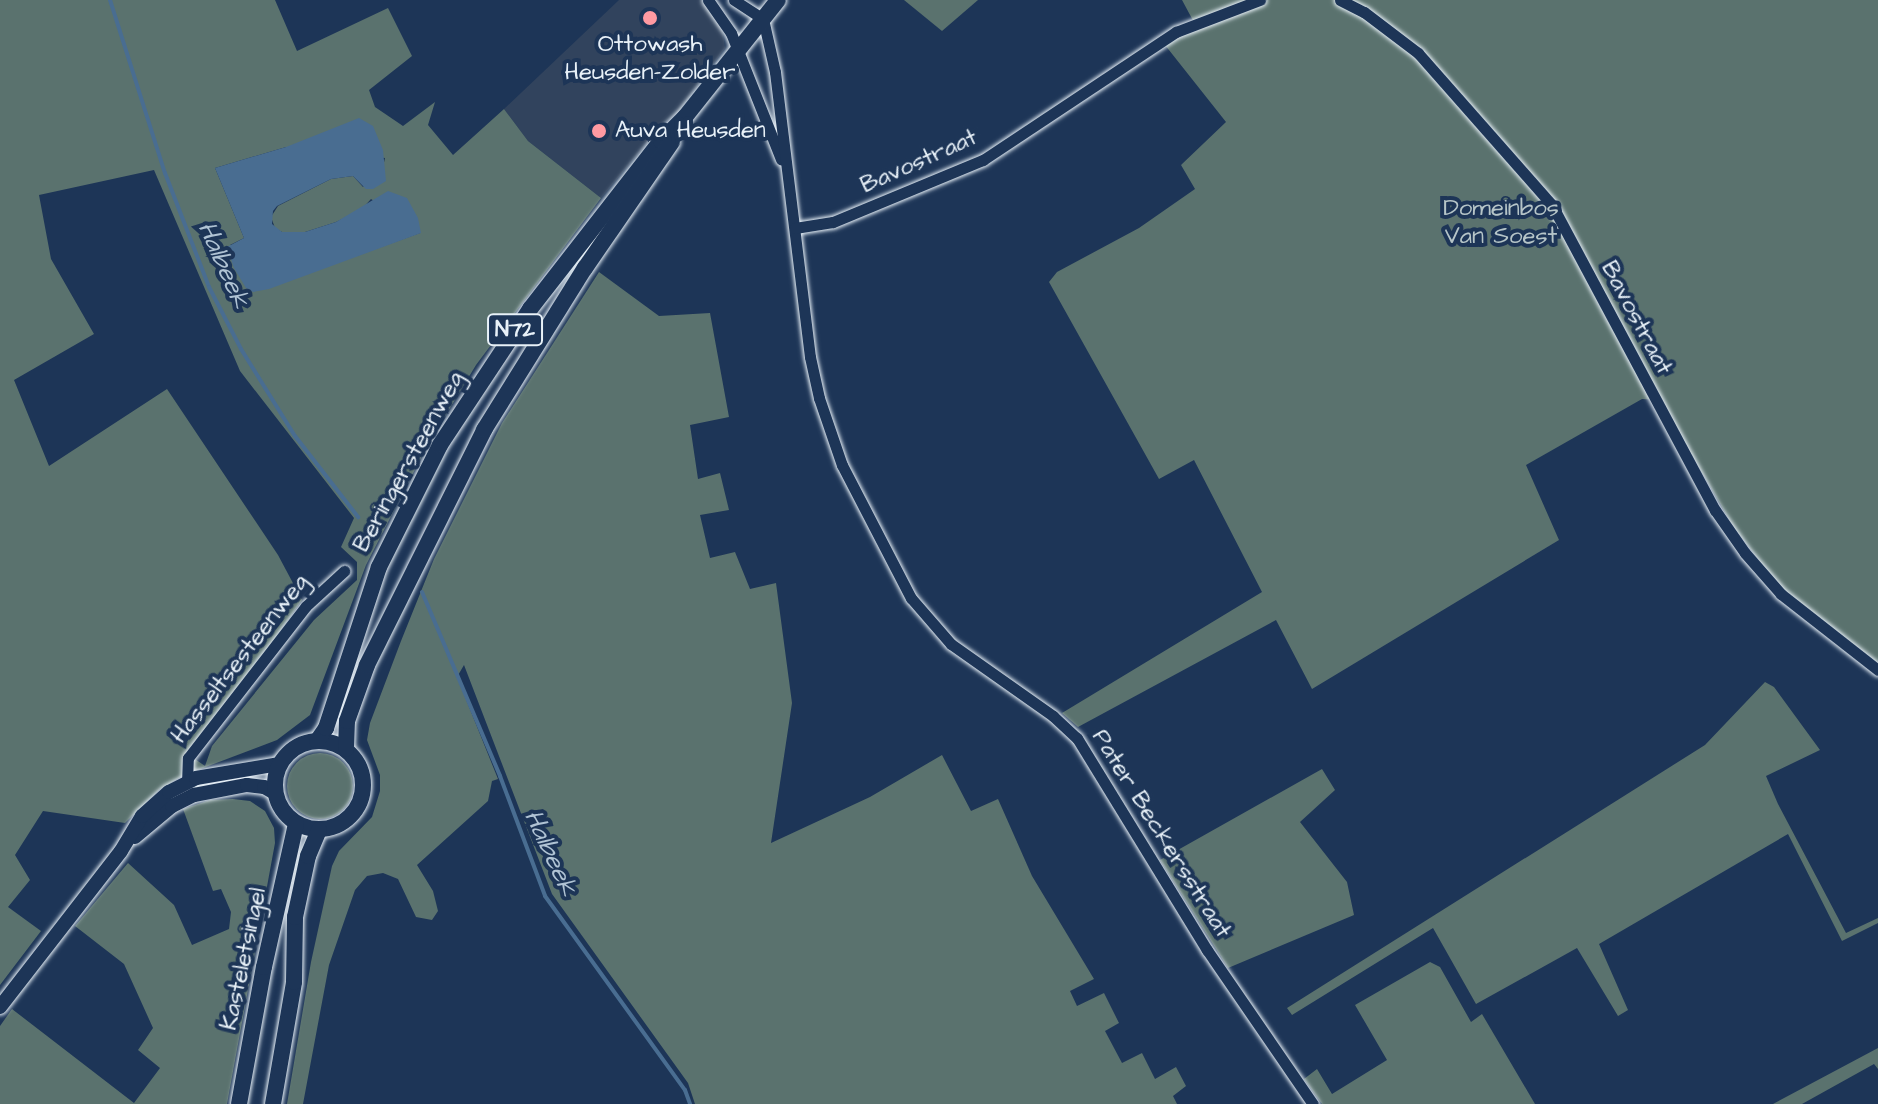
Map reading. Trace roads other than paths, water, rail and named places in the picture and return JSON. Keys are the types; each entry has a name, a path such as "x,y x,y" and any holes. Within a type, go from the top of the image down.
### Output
{"main road":[{"name":"Beringersteenweg","path":"317,741 326,728 379,567 440,445 530,309 661,141 685,117 778,0"},
{"name":"Beringersteenweg","path":"346,749 347,721 367,665 484,430 585,268 671,145 685,117"},
{"path":"280,764 275,793 279,805 296,824 319,830 345,822 362,799 362,772 346,749 317,741"},
{"name":"Hasseltsesteenweg","path":"280,764 302,744 317,741"},
{"name":"Kasteletsingel","path":"239,1104 264,967 296,824"},
{"name":"Kasteletsingel","path":"273,1104 294,982 295,917 308,856 319,830"}],"street":[{"name":"Pater Beckersstraat","path":"708,0 739,51 787,175"},
{"path":"734,0 763,19"},
{"name":"Bavostraat","path":"795,228 833,222 983,160 1176,32 1260,0"},
{"name":"Bavostraat","path":"1340,0 1364,12 1418,53 1544,195 1715,510 1745,553 1781,594 1878,670"},
{"name":"Pater Beckersstraat","path":"763,19 775,72 810,357 822,410 842,465 911,598 951,644 1053,716 1077,738 1207,950 1313,1104"},
{"name":"Hasseltsesteenweg","path":"187,783 188,758 306,606 344,571"},
{"name":"Hasseltsesteenweg","path":"0,1007 121,851 142,816 169,792 231,769 262,769 280,764"},
{"name":"Hasseltsesteenweg","path":"121,851 172,806 194,795 222,787 247,785 264,787 275,793"}],"waterway":[{"name":"Halbeek","path":"110,0 165,173 209,287 241,349 295,436 358,517"},
{"name":"Halbeek","path":"422,592 500,776 545,896 685,1090 690,1104"}],"place":[{"name":"Ottowash Heusden-Zolder","path":"650,18"},
{"name":"Auva Heusden","path":"599,131"}],"park label":[{"name":"Domeinbos Van Soest","path":"1501,223"}]}
